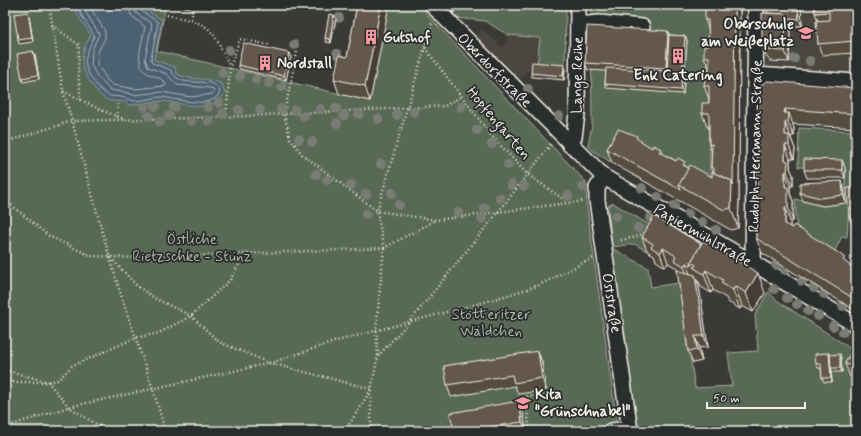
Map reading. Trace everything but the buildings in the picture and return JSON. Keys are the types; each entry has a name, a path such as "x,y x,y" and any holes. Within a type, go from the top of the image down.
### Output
{"street":[{"name":"Lange Reihe","path":"570,144 574,137 577,114 578,5"},
{"name":"Rudolph-Herrmann-Straße","path":"753,263 756,5"},
{"name":"Oberdorfstraße","path":"434,7 560,134"},
{"path":"578,25 599,23 642,27"},
{"path":"756,75 856,82"},
{"name":"Papiermühlstraße","path":"560,134 604,177 753,263 856,326"},
{"name":"Oststraße","path":"604,177 597,188 597,200 630,430"},
{"path":"611,431 630,430"}],"path":[{"path":"49,5 63,90 109,256 135,338 154,390 165,431"},
{"path":"191,19 194,5"},
{"path":"371,431 371,390 378,356 376,330 384,248 377,211 425,48 434,7"},
{"path":"167,15 191,19 204,24 210,29 217,39 230,67"},
{"path":"52,25 79,45 78,70 81,100"},
{"path":"226,117 230,67 240,39 269,46"},
{"name":"Hopfengarten","path":"425,48 490,134 527,174 567,202"},
{"path":"297,52 284,114 290,138 302,154 377,211 436,220 567,202 597,200"},
{"path":"63,90 125,120"},
{"path":"5,142 72,122 226,117 446,106 462,96"},
{"path":"117,117 118,104"},
{"path":"378,356 410,321 560,134"},
{"path":"5,200 49,236 91,256 138,258 384,248 436,220"},
{"path":"853,224 856,257"},
{"path":"614,244 618,239 636,237 650,230"},
{"path":"5,382 48,382 58,380 72,366 135,338 160,333 191,316 230,280 245,254"},
{"path":"109,256 137,286 156,299 191,316 219,342 270,363 371,390"},
{"path":"5,427 69,407 154,390 270,363 376,330 488,301 537,286 594,258"},
{"path":"5,370 48,382 69,407 107,431"},
{"path":"345,431 371,390"},
{"path":"530,431 525,397 544,394"},
{"path":"519,409 526,408"}],"shaded area":[{"name":"Oberschule am Weißeplatz","path":"756,5 856,5 856,82 756,75"},
{"path":"482,29 502,47 506,42 508,35 540,38 537,66 533,66 518,81 475,37"}],"green space":[{"name":"Östliche Rietzschke - Stünz","path":"5,5 166,5 157,51 370,101 389,5 418,5 586,182 587,207 618,431 5,431"},
{"path":"463,5 566,5 565,68 537,66 540,38 508,35 485,21 456,18 453,13"},
{"path":"591,5 663,7 663,5 710,5 710,187 624,140 612,163 588,146 592,124"},
{"path":"799,128 856,131 856,207 849,207 847,237 842,236 832,257 797,235 795,199 823,206 845,203 845,168 798,167"},
{"path":"613,203 658,230 646,251 635,244 612,247 608,206"},
{"path":"612,248 648,268 651,287 679,283 695,388 732,386 728,353 758,351 755,315 768,292 778,301 856,352 850,377 856,381 856,431 636,431"}],"water":[{"path":"76,5 138,5 162,20 154,60 175,67 176,73 181,76 210,80 221,84 225,93 219,100 203,106 159,101 128,105 126,102 106,99 95,89 83,67 82,61 84,49 91,35 77,14"}],"place":[{"name":"Oberschule am Weißeplatz","path":"806,33"},
{"name":"Gutshof","path":"371,37"},
{"name":"Enk Catering","path":"678,56"},
{"name":"Nordstall","path":"265,63"},
{"name":"Kita \"Grünschnabel\"","path":"523,403"}],"park label":[{"name":"Stötteritzer Wäldchen","path":"491,322"}]}
